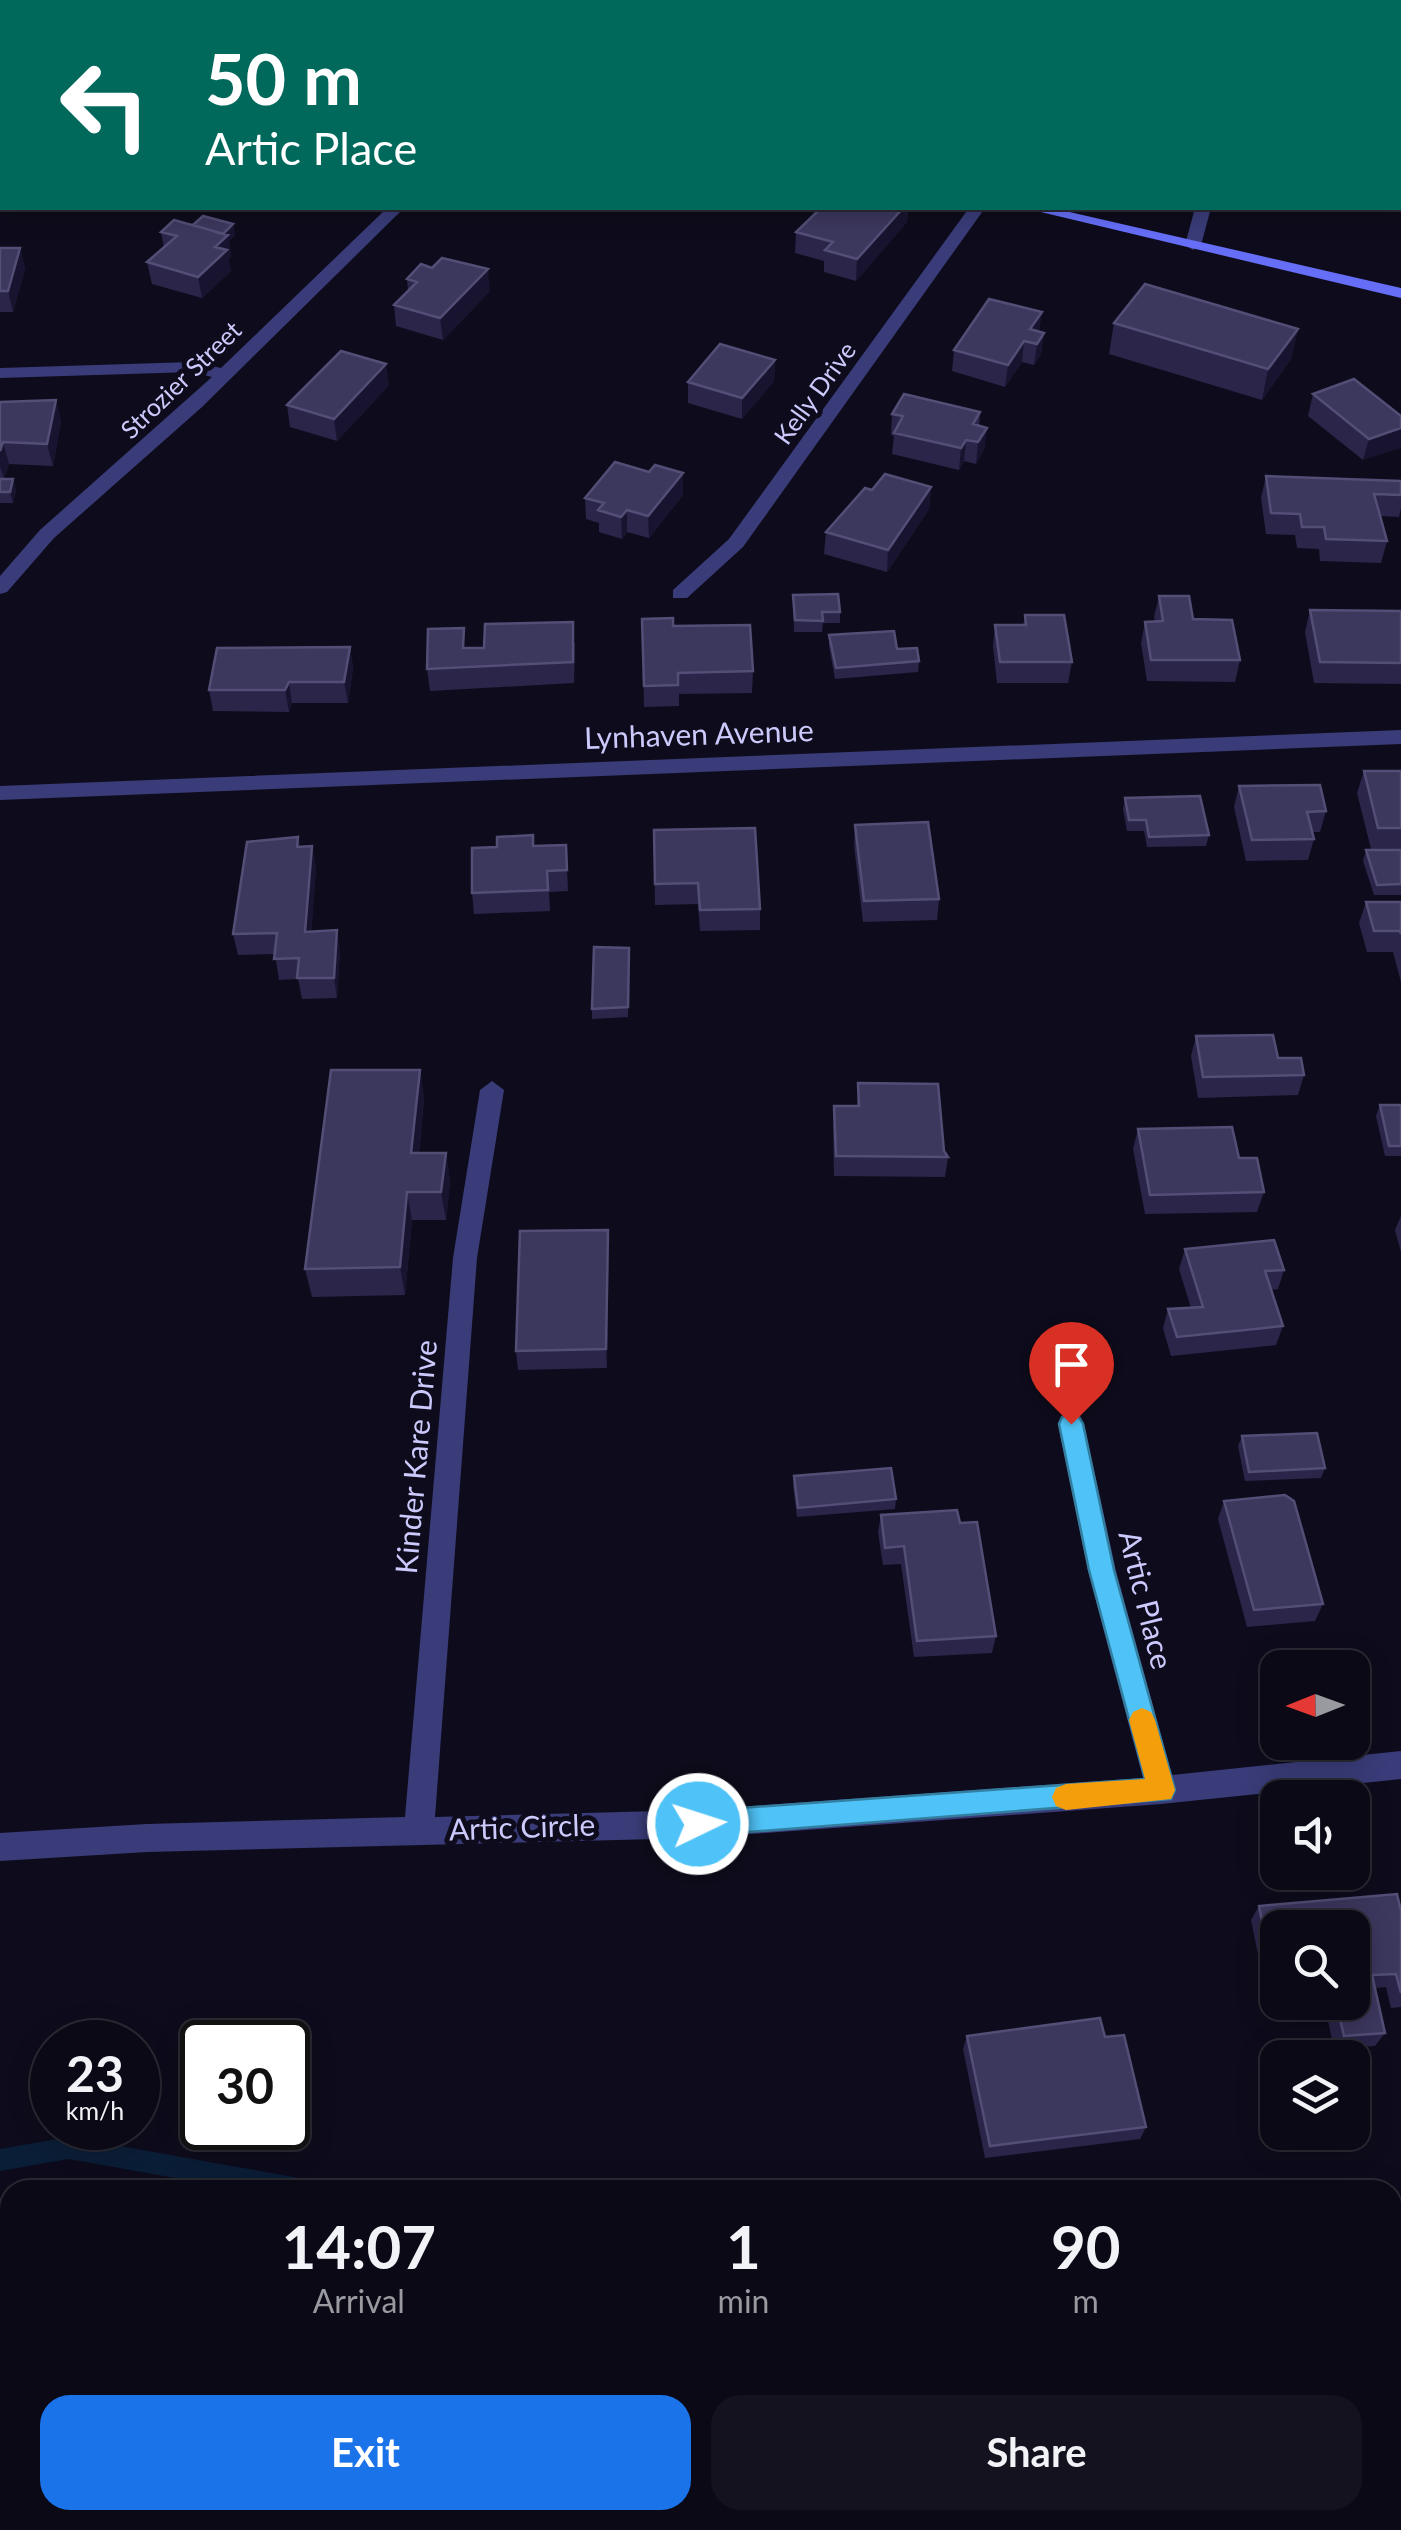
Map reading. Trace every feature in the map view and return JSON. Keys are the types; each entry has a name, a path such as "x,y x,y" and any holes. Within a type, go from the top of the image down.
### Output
{"main road":[{"path":"1041,210 1401,293"}],"street":[{"name":"Strozier Street","path":"0,588 47,534 108,484 394,210"},
{"name":"Kelly Drive","path":"680,594 736,543 976,210"},
{"path":"1194,245 1203,210"},
{"path":"0,372 192,367 223,374"},
{"name":"Lynhaven Avenue","path":"0,793 1401,737"},
{"name":"Kinder Kare Drive","path":"419,1831 465,1258 492,1090"},
{"name":"Artic Place","path":"1071,1424 1102,1570 1161,1790"},
{"name":"Artic Circle","path":"0,1848 147,1838 698,1824 1161,1790 1401,1766"}],"building":[{"path":"819,210 901,210 857,259 825,250 833,242 796,232"},
{"path":"203,216 233,224 223,234 193,225"},
{"path":"174,220 228,235 215,247 227,250 198,277 147,262 177,236 161,232"},
{"path":"0,248 20,248 8,291 0,291"},
{"path":"442,258 488,269 440,318 394,305 417,282 407,279 421,264 432,268"},
{"path":"1145,284 1298,329 1268,369 1114,323"},
{"path":"989,299 1042,312 1030,329 1044,333 1037,344 1024,341 1008,365 954,350"},
{"path":"720,344 775,360 742,398 688,382"},
{"path":"341,351 386,364 334,419 287,405"},
{"path":"1354,379 1401,416 1401,428 1369,439 1313,394"},
{"path":"904,394 980,412 973,424 987,428 978,442 966,440 961,448 894,433 903,416 892,414"},
{"path":"56,400 47,444 3,442 0,451 0,402"},
{"path":"615,462 649,472 655,465 683,473 648,516 627,510 621,517 598,510 604,503 585,498"},
{"path":"885,474 931,487 888,550 826,532 865,488 872,490"},
{"path":"1266,476 1401,481 1401,495 1374,494 1387,541 1326,539 1324,527 1302,527 1300,514 1271,513"},
{"path":"0,479 13,479 10,492 0,492"},
{"path":"838,594 840,612 822,612 823,621 795,620 793,595"},
{"path":"1159,596 1189,596 1193,619 1232,620 1240,660 1151,660 1145,622 1163,621"},
{"path":"1310,610 1401,611 1401,663 1320,662"},
{"path":"1025,615 1064,615 1072,662 1000,662 995,625 1026,625"},
{"path":"673,618 673,626 750,625 753,671 678,673 678,685 644,686 642,619"},
{"path":"573,622 573,662 427,669 428,629 464,628 463,648 484,648 485,624"},
{"path":"894,631 897,649 917,648 919,661 836,668 829,635"},
{"path":"350,647 344,682 289,682 285,690 209,690 217,648"},
{"path":"1364,771 1401,771 1401,828 1378,828"},
{"path":"1320,785 1326,811 1307,812 1314,839 1252,840 1239,786"},
{"path":"1200,796 1209,835 1149,837 1146,820 1129,820 1125,798"},
{"path":"928,822 939,899 864,901 855,825"},
{"path":"755,828 760,909 700,910 698,883 655,884 654,830"},
{"path":"533,835 533,846 566,845 567,870 547,871 548,890 472,893 472,848 497,847 497,837"},
{"path":"298,837 297,847 312,846 305,932 337,930 334,978 297,978 299,958 274,959 277,933 233,934 247,842"},
{"path":"1366,850 1401,850 1401,884 1377,885"},
{"path":"1366,902 1401,902 1401,934 1374,931"},
{"path":"594,947 629,948 628,1007 592,1009"},
{"path":"1273,1035 1278,1058 1301,1058 1304,1075 1203,1077 1196,1036"},
{"path":"331,1070 420,1070 411,1153 446,1153 441,1192 407,1192 400,1267 305,1269"},
{"path":"858,1083 938,1084 944,1151 948,1157 836,1156 834,1106 859,1106"},
{"path":"1380,1105 1401,1105 1401,1146 1389,1146"},
{"path":"1232,1127 1239,1158 1257,1158 1264,1192 1150,1195 1138,1129"},
{"path":"608,1230 606,1349 516,1351 520,1231"},
{"path":"1274,1240 1284,1270 1265,1271 1283,1326 1177,1337 1168,1309 1203,1307 1185,1249"},
{"path":"1317,1433 1325,1468 1249,1472 1242,1436"},
{"path":"891,1468 896,1499 798,1508 794,1476"},
{"path":"1285,1495 1294,1501 1323,1604 1254,1610 1224,1501"},
{"path":"957,1510 960,1523 977,1522 996,1636 917,1641 904,1546 885,1548 881,1515"},
{"path":"1397,1894 1401,1911 1401,1993 1396,1974 1372,1975 1385,2033 1344,2036 1340,2020 1370,2020 1370,1910 1260,1911 1259,1906"},
{"path":"1100,2018 1105,2037 1124,2035 1146,2127 990,2146 967,2036"}],"waterway":[{"path":"0,2160 69,2148 249,2180"}],"slow traffic":[{"path":"1066,1797 1161,1790 1142,1720"}],"route":[{"path":"698,1824 1161,1790 1102,1570 1071,1424"}]}
